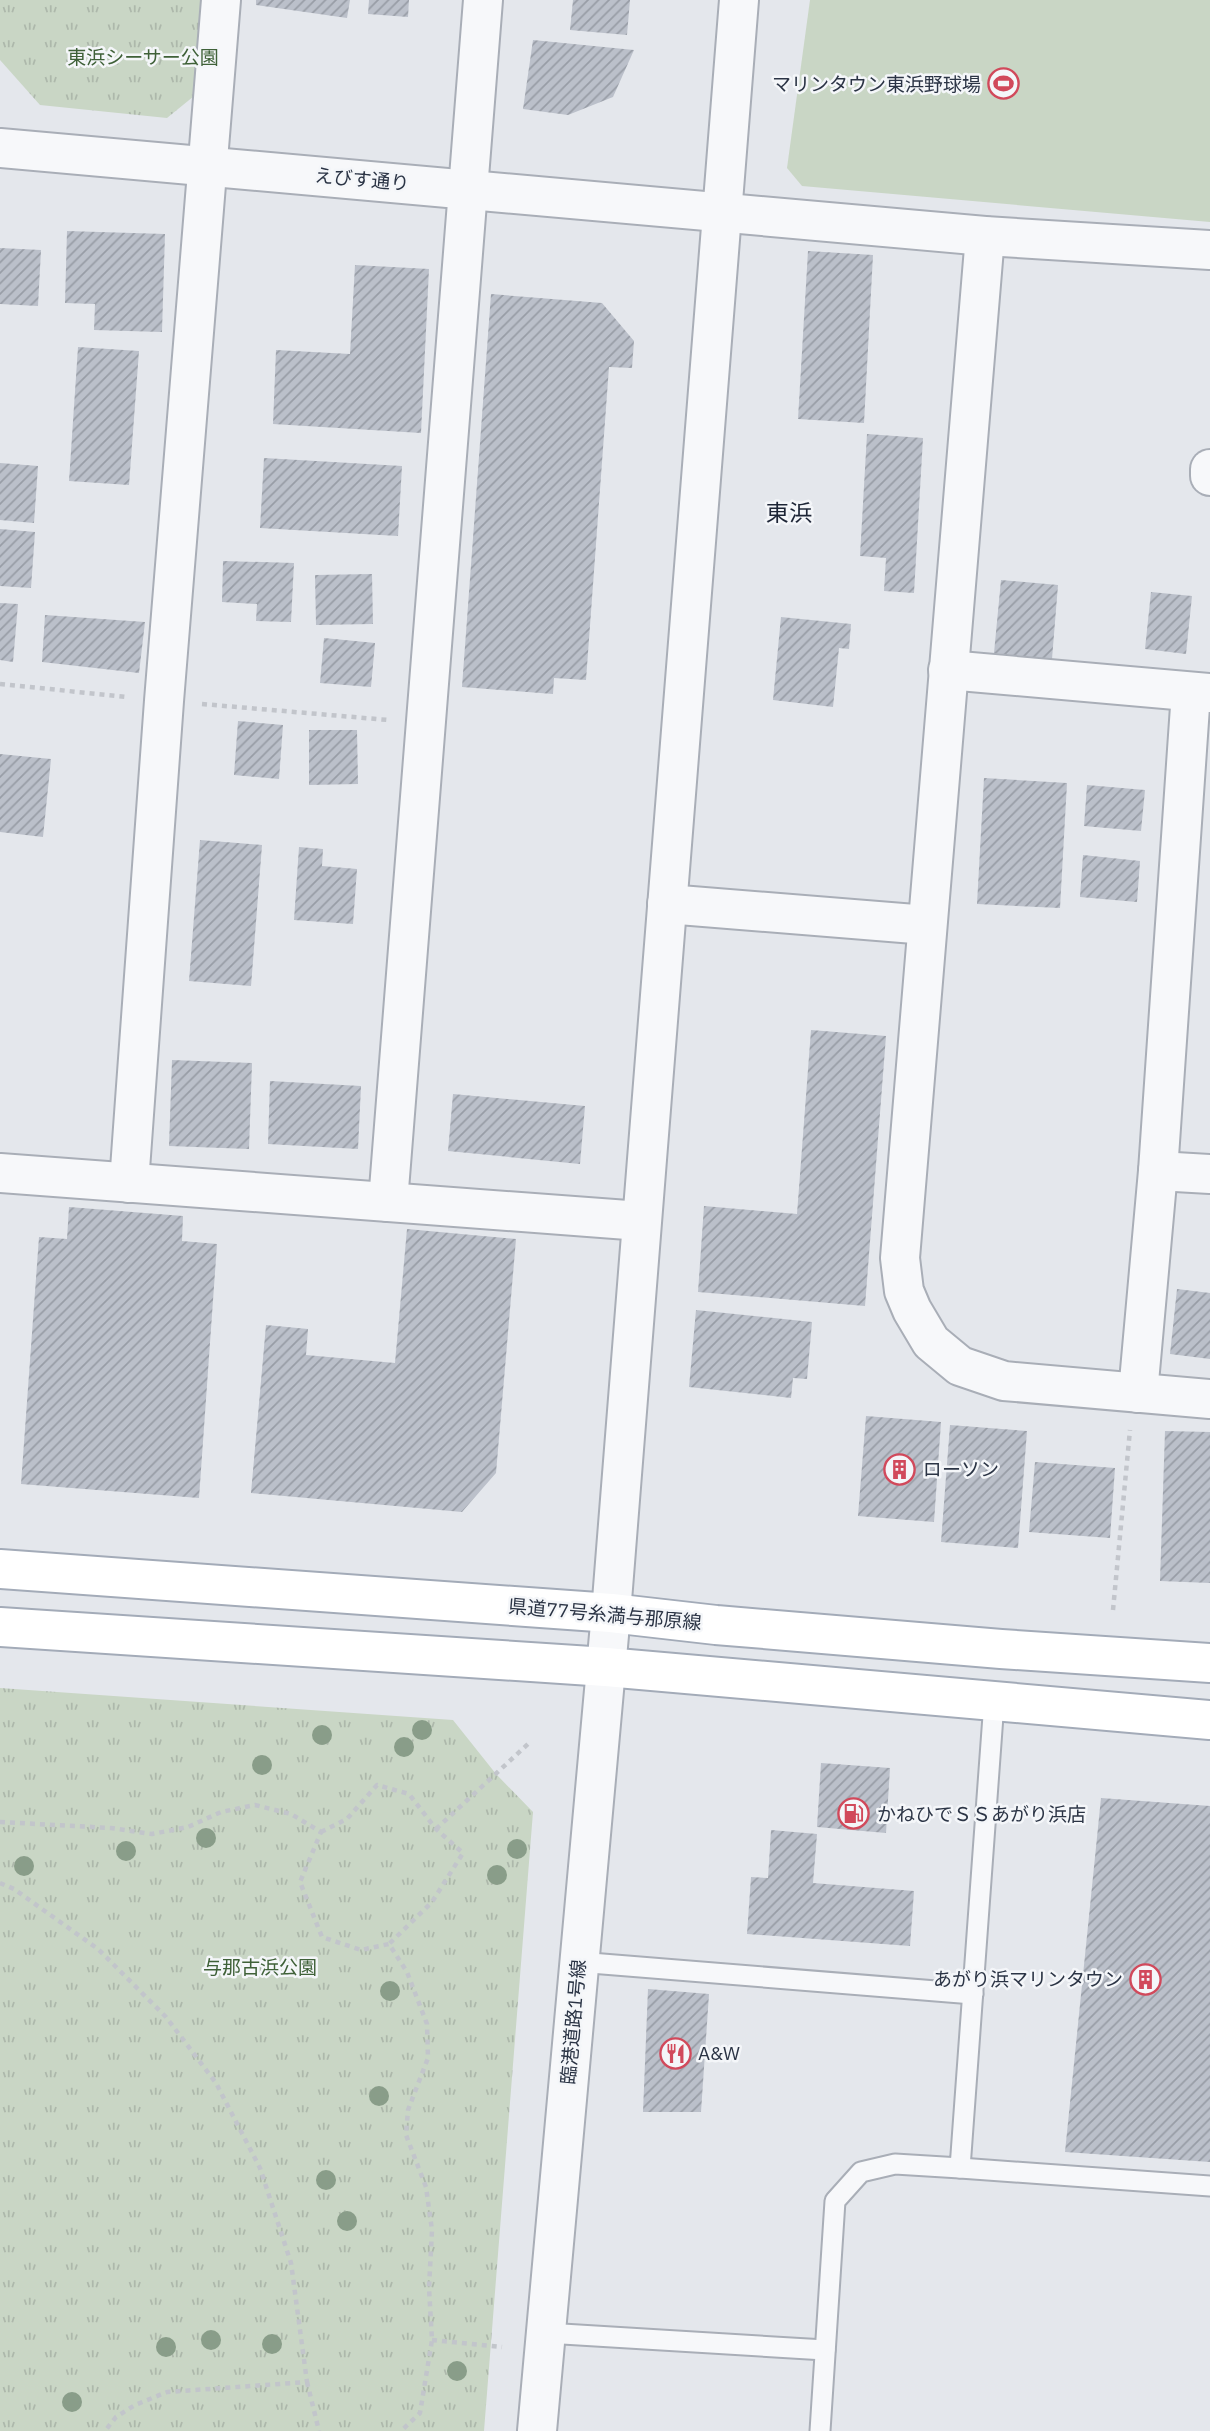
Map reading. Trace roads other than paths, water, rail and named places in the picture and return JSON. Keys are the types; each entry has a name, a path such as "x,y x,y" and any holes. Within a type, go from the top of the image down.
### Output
{"main road":[{"name":"県道77号糸満与那原線","path":"0,1569 611,1613 716,1625 1001,1649 1210,1663"},
{"path":"0,1628 606,1667 1210,1720"}],"street":[{"path":"129,1182 164,701 221,0"},
{"path":"388,1202 483,0"},
{"name":"臨港道路1号線","path":"537,2431 611,1613 739,0"},
{"name":"えびす通り","path":"0,148 985,236 1210,250"},
{"path":"985,236 900,1258 904,1291 931,1342 960,1366 1003,1381 1134,1406 1210,1399"},
{"path":"1210,469 1210,477"},
{"path":"948,670 1200,692 1158,1171 1134,1406"},
{"path":"667,904 927,925"},
{"path":"1158,1171 1210,1174"},
{"path":"0,1173 641,1221"}],"lane":[{"path":"960,2168 994,1702"},
{"path":"578,1962 973,1994"},
{"path":"820,2431 835,2201 860,2172 895,2164 1210,2186"},
{"path":"546,2333 825,2350"}],"place":[{"name":"マリンタウン東浜野球場","path":"1004,84"},
{"name":"ローソン","path":"900,1469"},
{"name":"かねひでＳＳあがり浜店","path":"854,1814"},
{"name":"あがり浜マリンタウン","path":"1146,1979"},
{"name":"A&W","path":"675,2053"}],"district":[{"name":"東浜","path":"789,512"}],"park label":[{"name":"東浜シーサー公園","path":"143,57"},
{"name":"与那古浜公園","path":"260,1967"}]}
